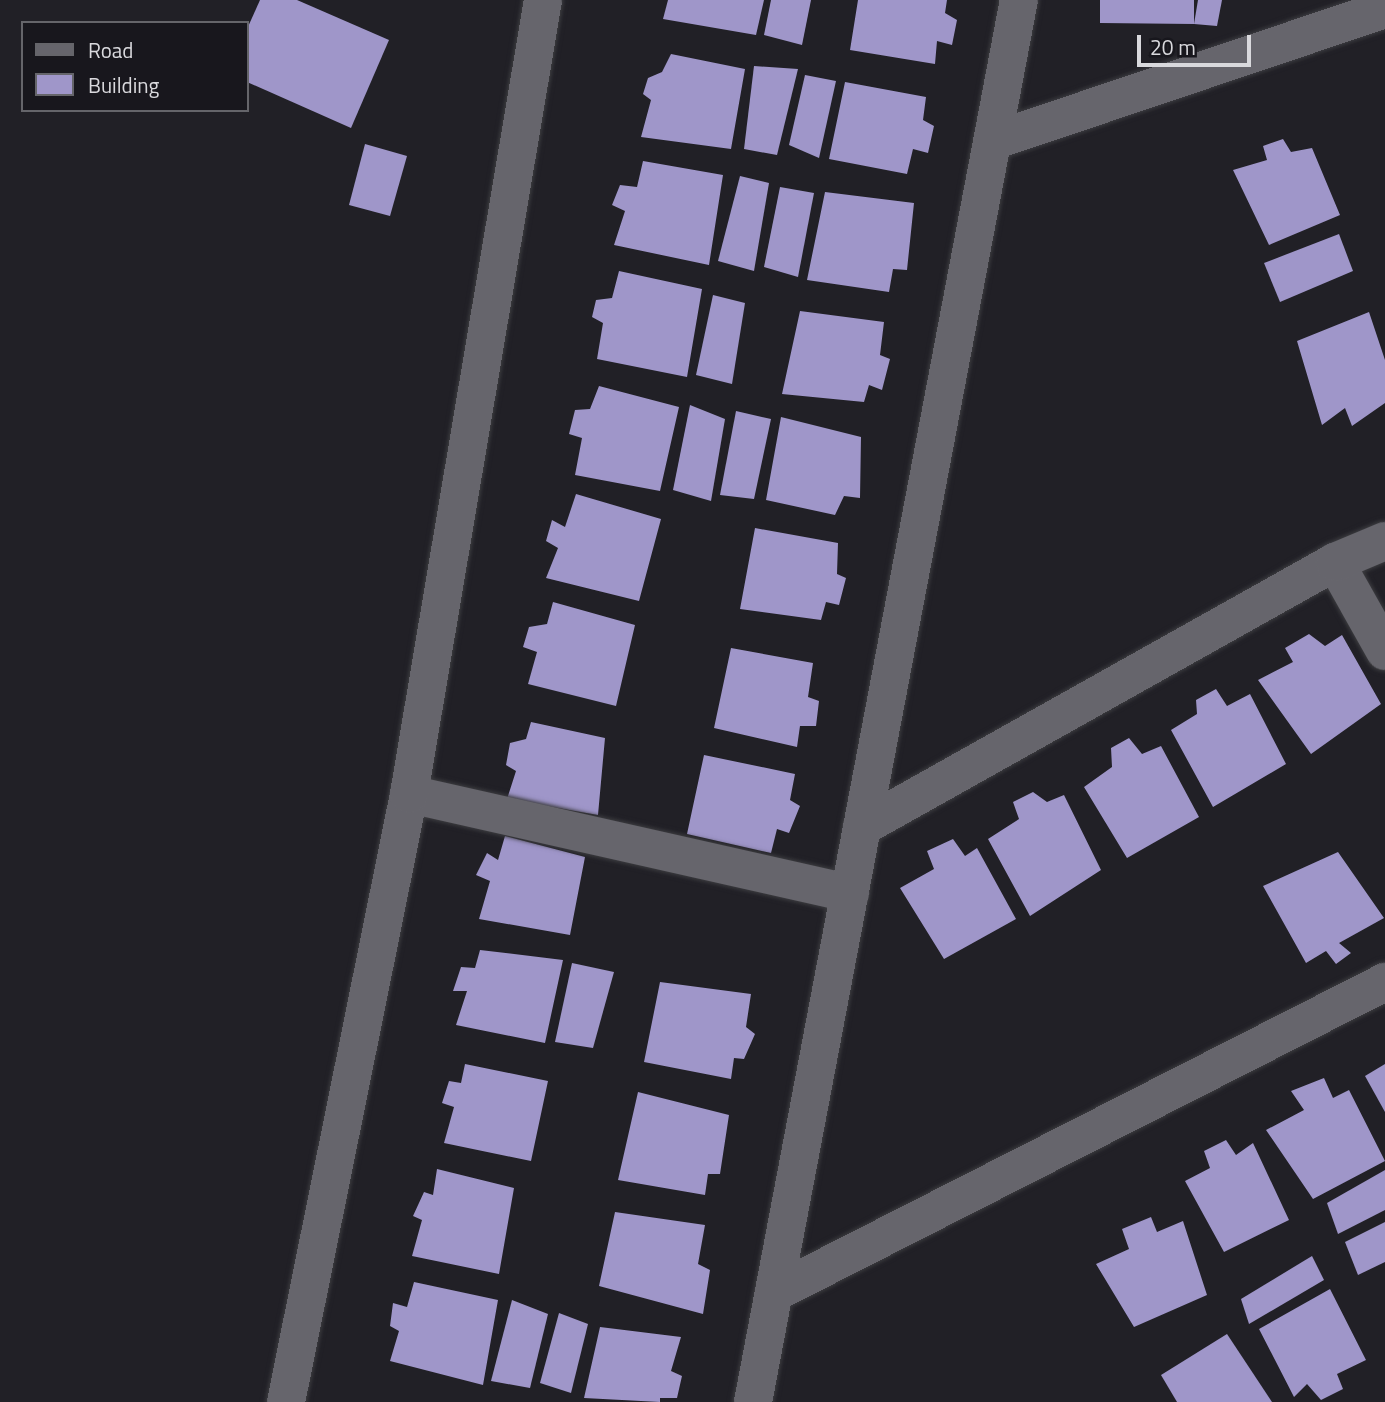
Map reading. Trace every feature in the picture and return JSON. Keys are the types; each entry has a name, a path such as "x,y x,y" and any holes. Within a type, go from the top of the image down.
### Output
{"street":[{"path":"286,1402 409,794 543,0"},
{"path":"753,1402 1019,0"},
{"path":"993,141 1385,9"},
{"path":"862,827 1335,562 1385,541"},
{"path":"1335,562 1385,652"},
{"path":"409,794 850,893"},
{"path":"774,1293 1385,982"}],"building":[{"path":"260,0 297,0 389,40 351,128 248,82 248,27"},
{"path":"668,0 764,0 756,35 663,19"},
{"path":"771,0 811,0 802,45 764,35"},
{"path":"858,0 947,0 945,13 957,20 952,45 937,41 935,64 850,50"},
{"path":"1100,0 1194,0 1194,24 1100,23"},
{"path":"1198,0 1222,0 1217,26 1194,24"},
{"path":"671,54 745,69 731,149 641,137 651,100 643,94 648,78 662,72"},
{"path":"754,66 798,69 777,155 744,149"},
{"path":"805,75 836,81 819,158 789,145"},
{"path":"845,82 926,97 923,120 934,126 928,153 913,149 907,174 829,159"},
{"path":"1283,139 1291,152 1312,148 1340,215 1269,245 1233,170 1267,160 1263,146"},
{"path":"365,144 407,156 390,216 349,205"},
{"path":"643,161 723,175 709,265 614,245 625,211 612,205 620,185 637,187"},
{"path":"740,176 769,183 754,271 718,261"},
{"path":"780,187 814,193 798,277 764,267"},
{"path":"825,192 914,203 907,270 893,269 889,292 807,280"},
{"path":"1339,234 1353,271 1280,302 1264,263"},
{"path":"619,271 702,289 687,377 597,359 603,323 592,317 596,300 612,298"},
{"path":"713,295 745,303 732,384 696,375"},
{"path":"800,311 884,322 880,355 890,359 882,390 869,385 864,402 782,394"},
{"path":"1369,312 1385,360 1385,403 1352,426 1345,408 1322,425 1297,341"},
{"path":"599,386 679,407 660,491 575,475 582,438 569,434 575,410 590,409"},
{"path":"690,405 725,419 711,501 673,490"},
{"path":"736,411 771,419 754,499 720,495"},
{"path":"781,417 861,437 860,498 844,496 835,515 766,500"},
{"path":"576,494 661,519 639,601 546,578 558,548 546,541 552,520 565,527"},
{"path":"755,528 838,543 837,574 846,578 839,605 826,602 821,620 740,609"},
{"path":"553,602 635,625 616,706 528,684 537,652 523,647 529,627 547,624"},
{"path":"1309,634 1325,646 1342,635 1381,704 1311,754 1258,680 1293,662 1285,648"},
{"path":"731,648 813,663 808,697 819,701 816,726 800,726 797,747 714,728"},
{"path":"1216,689 1227,706 1250,694 1286,764 1213,807 1171,730 1197,714 1196,700"},
{"path":"531,722 605,738 598,815 507,799 516,771 506,765 510,743 526,739"},
{"path":"1129,738 1142,754 1161,746 1199,817 1127,858 1084,787 1112,767 1111,748"},
{"path":"704,755 795,774 790,800 800,806 789,833 777,829 771,853 687,834"},
{"path":"1033,792 1047,802 1064,795 1101,870 1030,916 988,839 1019,819 1013,802"},
{"path":"505,836 585,857 570,935 479,919 490,881 476,875 487,853 498,860"},
{"path":"953,839 965,856 977,848 1016,919 944,959 900,888 934,869 927,851"},
{"path":"1338,852 1384,918 1339,943 1351,953 1336,964 1326,951 1306,963 1263,886"},
{"path":"480,950 563,960 545,1043 456,1025 467,991 453,991 461,967 475,968"},
{"path":"572,963 614,972 593,1048 555,1042"},
{"path":"660,982 751,994 746,1027 755,1034 744,1059 734,1058 731,1079 644,1062"},
{"path":"465,1064 548,1081 531,1161 444,1143 454,1107 442,1103 449,1081 461,1083"},
{"path":"1385,1064 1385,1112 1365,1076"},
{"path":"1324,1078 1333,1098 1349,1090 1385,1161 1313,1199 1266,1130 1304,1110 1291,1091"},
{"path":"638,1092 729,1115 720,1174 708,1174 705,1195 618,1180"},
{"path":"1226,1140 1236,1155 1253,1143 1289,1220 1224,1252 1185,1181 1210,1168 1204,1151"},
{"path":"437,1169 514,1188 499,1274 412,1256 422,1220 413,1216 424,1192 433,1195"},
{"path":"1385,1170 1385,1210 1338,1234 1327,1203"},
{"path":"615,1212 705,1225 698,1264 710,1270 703,1314 599,1286"},
{"path":"1151,1217 1157,1232 1183,1221 1207,1295 1134,1327 1096,1264 1129,1249 1122,1229"},
{"path":"1385,1222 1385,1262 1358,1275 1345,1242"},
{"path":"1312,1256 1324,1280 1249,1324 1241,1299"},
{"path":"414,1282 498,1300 483,1385 390,1361 399,1331 390,1326 393,1303 407,1307"},
{"path":"1330,1289 1366,1360 1337,1374 1343,1389 1321,1400 1307,1384 1294,1397 1259,1329"},
{"path":"512,1300 548,1314 530,1388 491,1381"},
{"path":"559,1313 588,1324 571,1393 540,1383"},
{"path":"600,1327 681,1337 671,1371 682,1376 677,1398 660,1398 660,1402 584,1398"},
{"path":"1227,1334 1272,1402 1177,1402 1161,1375"}]}
